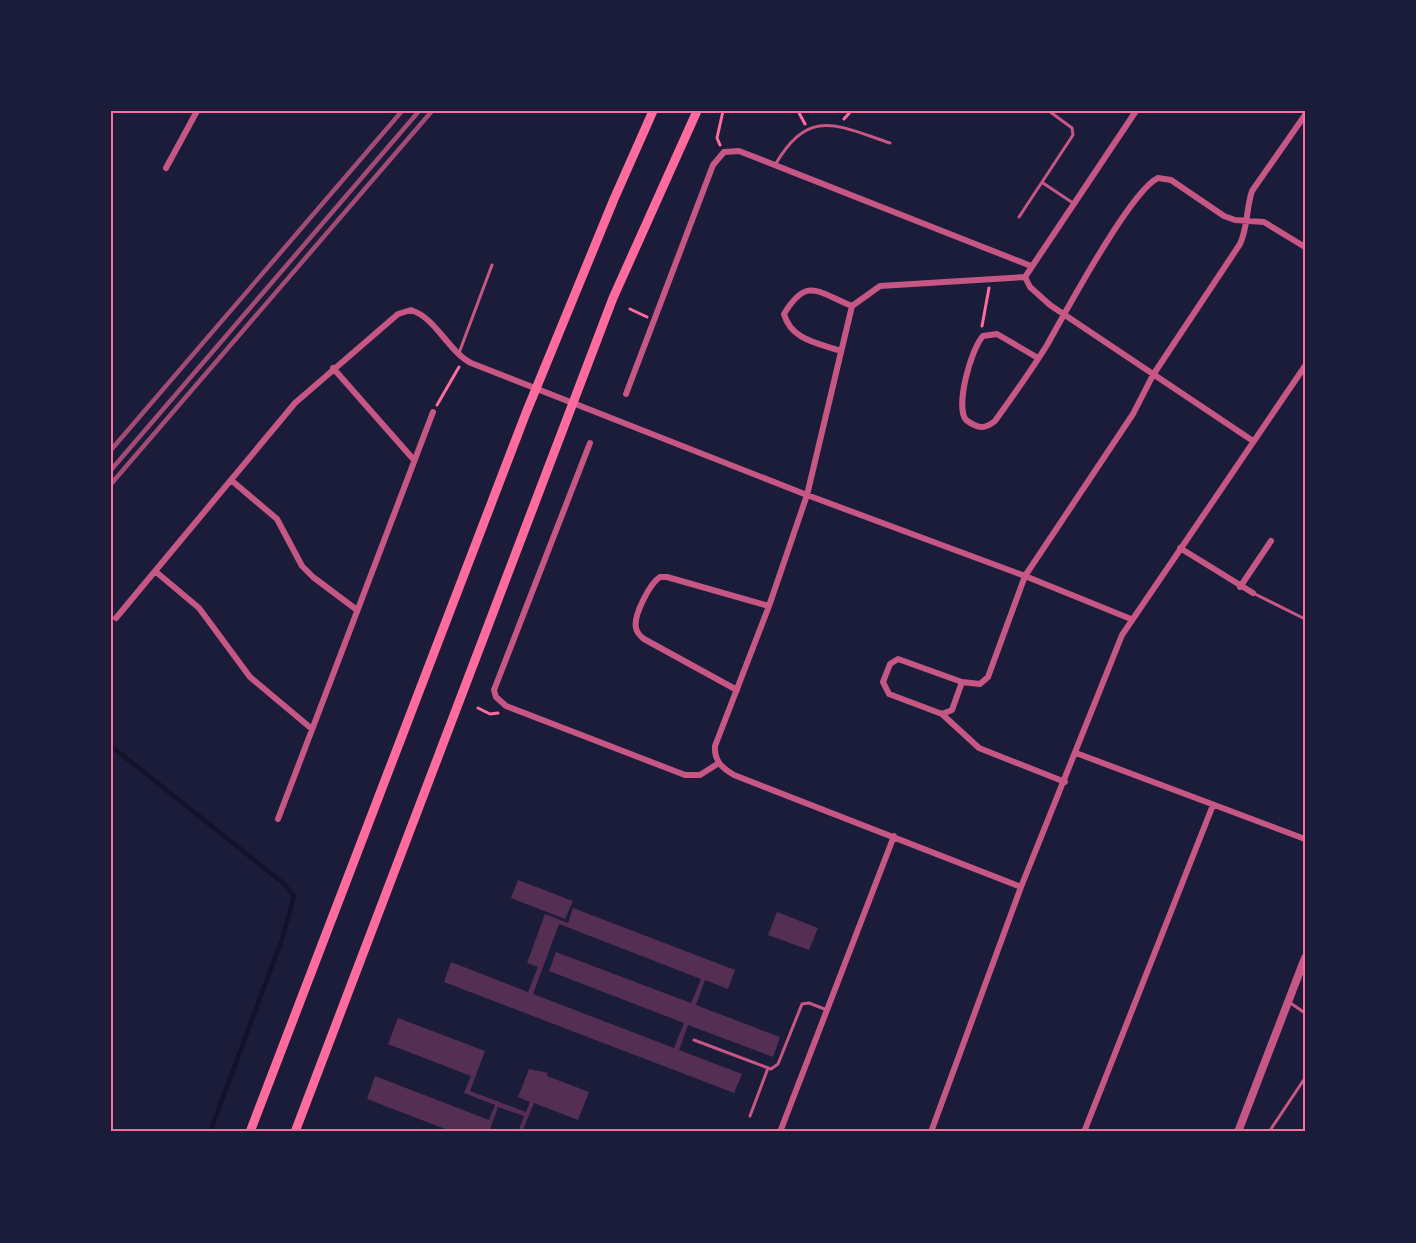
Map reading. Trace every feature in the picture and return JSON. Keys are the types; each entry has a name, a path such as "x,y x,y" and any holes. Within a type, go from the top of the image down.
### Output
{"main road":[{"path":"250,1132 536,388 653,111"},
{"path":"296,1132 622,277 697,111"}],"street":[{"path":"166,168 197,111"},
{"path":"1025,277 1136,111"},
{"path":"1065,782 979,748 942,714 889,694 883,682 890,664 898,659 962,682 980,684 988,677 1024,576 1133,414 1153,375 1240,244 1252,191 1305,115"},
{"path":"626,394 715,160 724,152 731,150 775,165 1031,266"},
{"path":"1038,358 997,334 983,336 975,349 961,407 962,415 973,425 988,427 995,421 1038,358 1063,314 1140,194 1153,180 1164,177 1171,180 1224,216 1264,222 1305,247"},
{"path":"1025,277 1038,297 1253,441"},
{"path":"1022,887 734,775 719,764 715,755 715,746 769,606 807,495 852,306 880,286 1025,277"},
{"path":"841,351 802,338 791,330 784,314 795,296 802,291 811,290 852,306"},
{"path":"116,618 295,403 333,368 405,311 418,312 458,355 471,363 1131,619"},
{"path":"931,1132 1022,887 1114,653 1131,619 1305,366"},
{"path":"333,368 414,460"},
{"path":"278,819 433,412"},
{"path":"590,443 494,690 496,697 506,706 685,775 700,775 719,764"},
{"path":"231,480 277,519 302,566 357,610"},
{"path":"1240,587 1272,541"},
{"path":"1180,548 1253,593"},
{"path":"155,571 199,608 250,677 312,729"},
{"path":"736,690 644,639 638,634 636,621 649,588 660,577 769,606"},
{"path":"942,714 952,710 962,682"},
{"path":"1076,753 1305,839"},
{"path":"1084,1132 1213,805"},
{"path":"780,1132 894,836"},
{"path":"1238,1132 1305,958"}],"lane":[{"path":"1019,217 1043,183 1074,131 1049,111"},
{"path":"775,165 794,136 808,128 822,125 844,128 890,143"},
{"path":"1043,183 1073,203"},
{"path":"458,355 492,265"},
{"path":"1253,593 1305,619"},
{"path":"1288,1002 1305,1013"},
{"path":"694,1040 768,1068 774,1068 778,1064 802,1004 808,1003 827,1010"},
{"path":"750,1116 768,1068"},
{"path":"1269,1132 1305,1078"}],"path":[{"path":"717,138 723,111"},
{"path":"798,111 808,128"},
{"path":"983,336 982,321 992,278"},
{"path":"630,309 654,320"},
{"path":"437,405 459,367"},
{"path":"478,708 496,715 506,706"}],"building":[{"path":"518,880 573,901 565,919 511,898"},
{"path":"573,908 735,970 728,989 705,980 696,1005 780,1037 773,1057 688,1025 679,1050 742,1074 734,1093 444,982 451,962 528,992 538,967 527,963 545,914 568,923","holes":["559,924 701,979 691,1003 556,952 549,971 684,1023 674,1048 533,994"]},
{"path":"777,912 818,928 809,950 768,935"},
{"path":"398,1018 485,1051 470,1091 526,1112 530,1102 518,1097 529,1069 548,1073 547,1076 589,1092 578,1120 534,1103 522,1132 518,1132 524,1116 498,1107 489,1132 453,1132 367,1099 375,1076 489,1120 495,1105 464,1093 471,1076 388,1044"}],"waterway":[{"path":"111,746 283,883 294,896 282,939 210,1132"}],"railway":[{"path":"111,450 402,111"},
{"path":"111,470 419,111"},
{"path":"111,484 432,111"}]}
